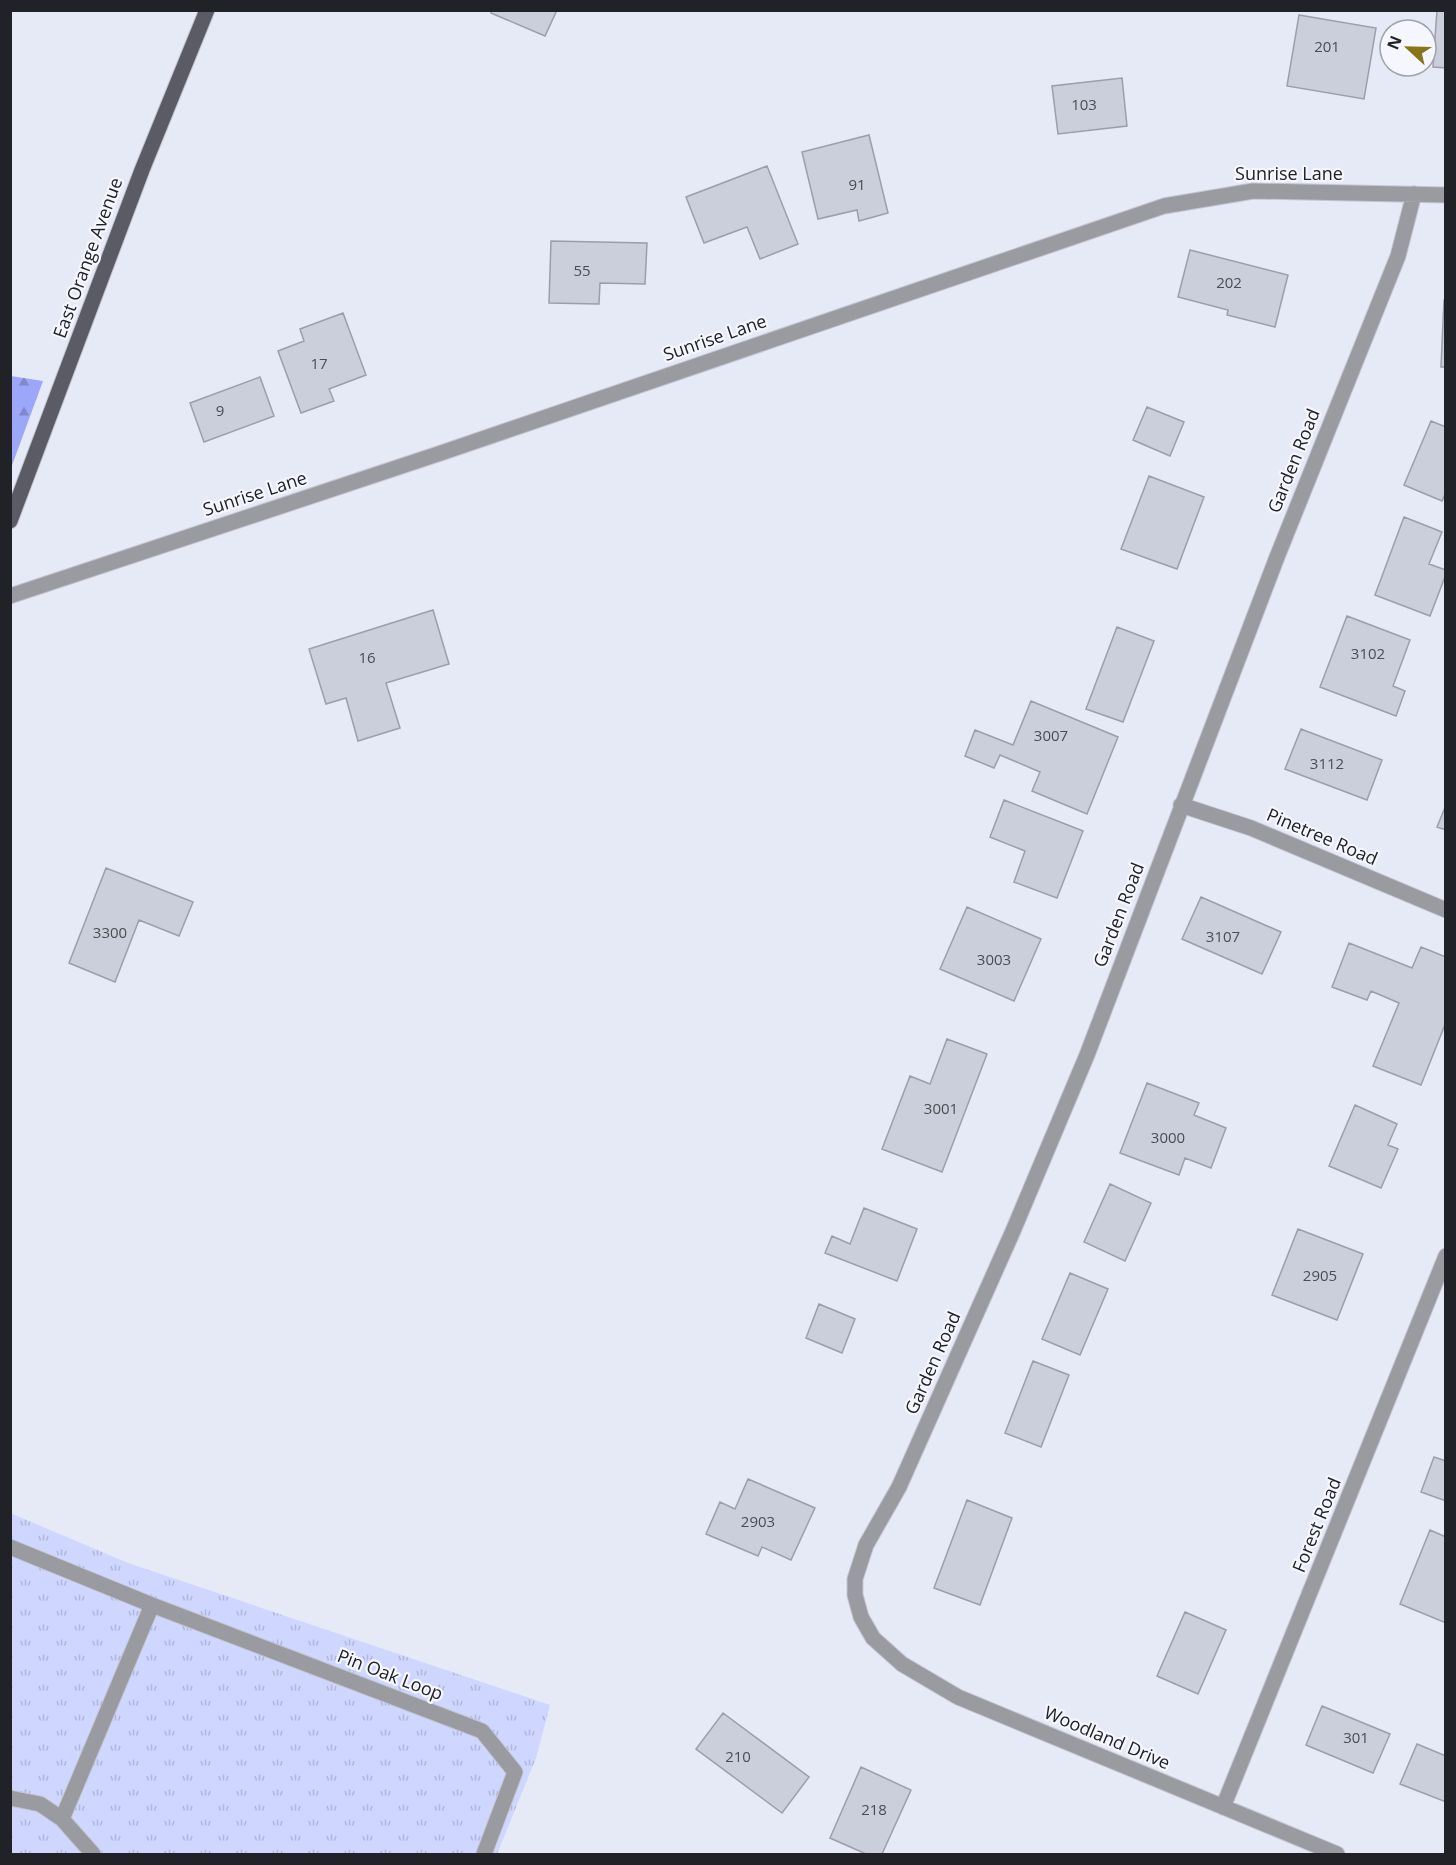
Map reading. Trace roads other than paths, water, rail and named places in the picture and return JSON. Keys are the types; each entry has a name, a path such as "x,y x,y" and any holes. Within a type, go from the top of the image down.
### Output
{"main road":[{"name":"East Orange Avenue","path":"10,521 142,170 207,10"}],"street":[{"name":"Sunrise Lane","path":"10,596 441,453 1164,206 1253,191 1446,195"},
{"name":"Garden Road","path":"873,1638 861,1617 855,1595 855,1579 866,1545 899,1487 1013,1231 1087,1055 1181,805 1398,256 1414,194"},
{"name":"Pinetree Road","path":"1181,805 1251,828 1446,910"},
{"name":"Forest Road","path":"1222,1808 1446,1256"},
{"path":"10,1547 152,1605 62,1819"},
{"name":"Pin Oak Loop","path":"152,1605 482,1731 515,1772 484,1854"},
{"name":"Woodland Drive","path":"873,1638 902,1664 958,1697 1337,1854"},
{"path":"10,1798 40,1804 62,1819 93,1854"}]}
